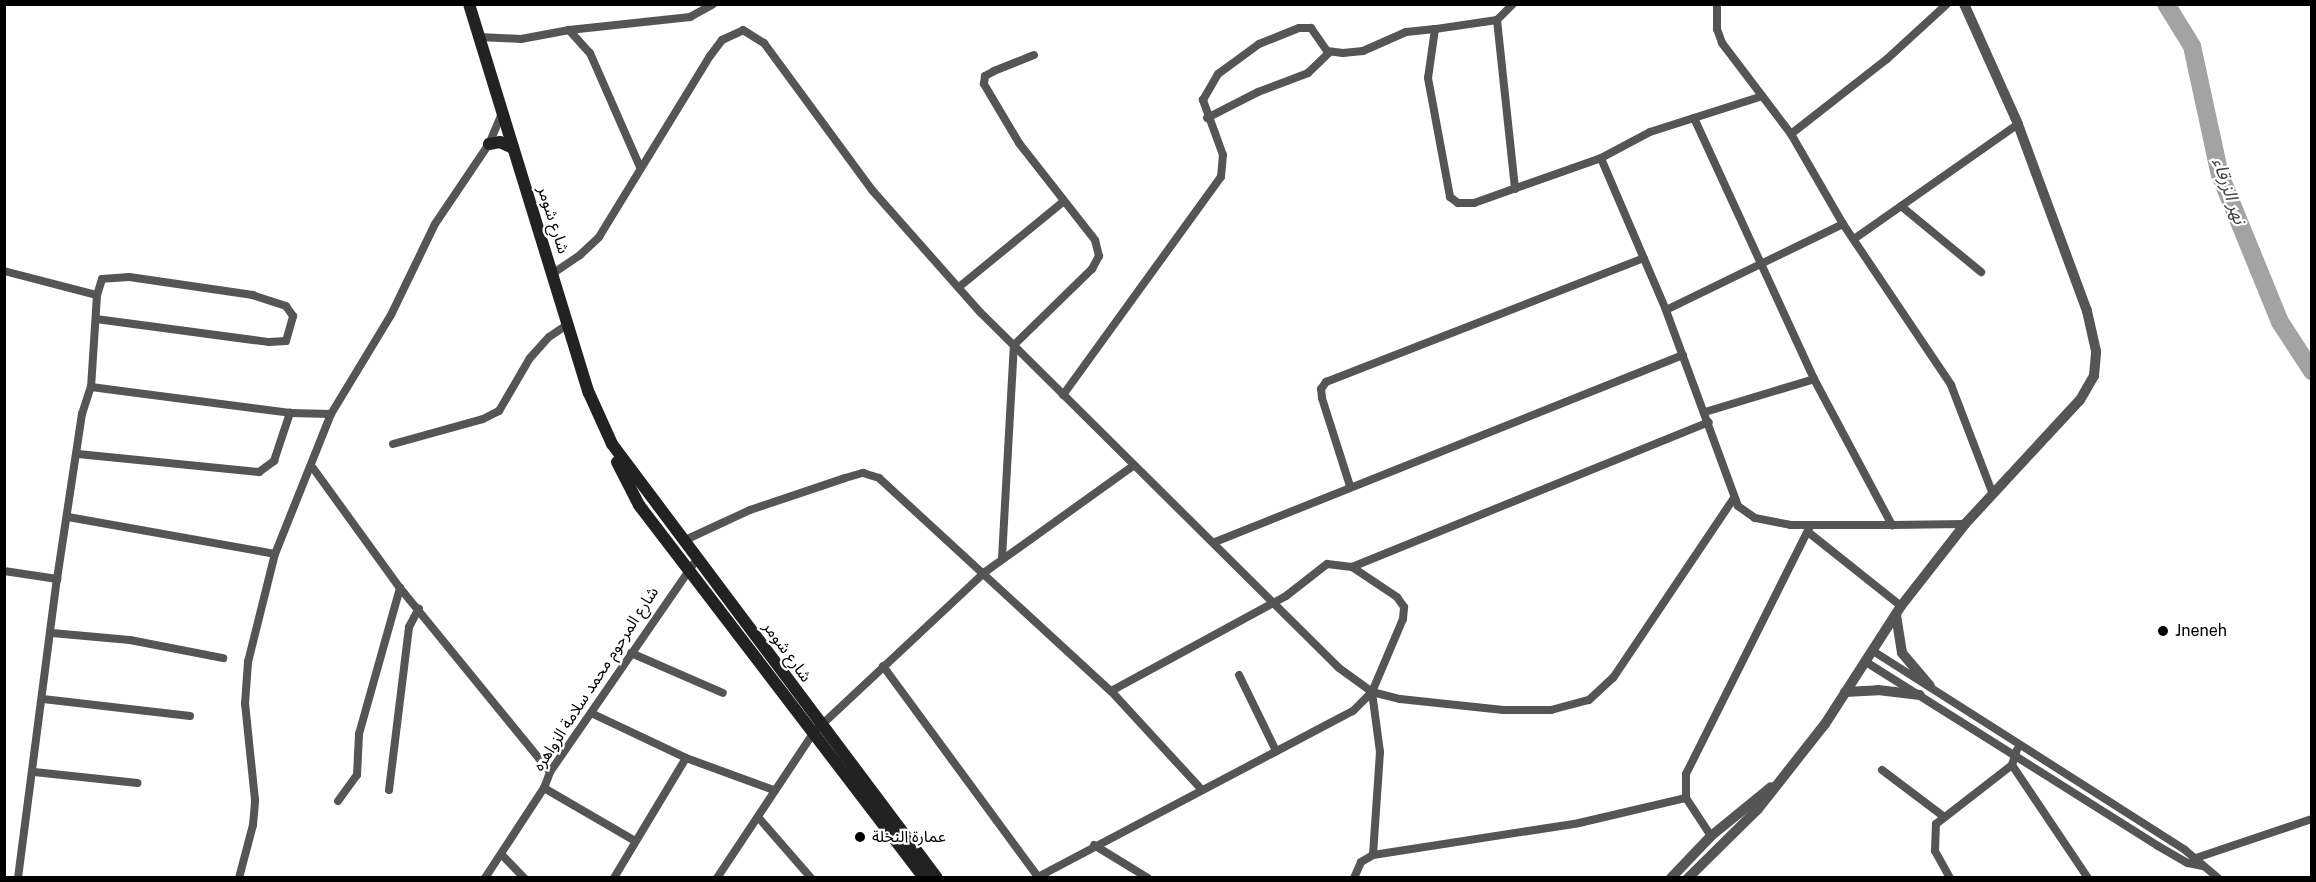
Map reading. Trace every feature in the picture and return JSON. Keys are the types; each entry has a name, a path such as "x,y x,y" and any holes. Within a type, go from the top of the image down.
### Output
{"main road":[{"name":"شارع شومر","path":"469,4 589,393 612,444 627,488 692,564 817,729 924,878"},
{"path":"489,144 500,142 513,148"},
{"name":"شارع شومر","path":"612,444 683,541 692,564"},
{"name":"شارع شومر","path":"817,729 937,878"}],"street":[{"path":"479,37 521,39 569,30 690,17 714,4"},
{"path":"1207,118 1266,88 1308,73 1330,52 1363,51 1406,32 1497,20 1513,4"},
{"path":"1717,4 1718,36 1760,97 1791,134 1843,224 1951,385 1992,492"},
{"path":"1791,134 1887,59 1947,4"},
{"path":"1688,878 1758,809 1845,692 1898,610 1992,492 2080,400 2094,376 2096,361 2090,318 2018,124 1964,4"},
{"path":"1497,20 1515,189"},
{"path":"1063,395 1221,177 1223,155 1207,118 1203,99 1209,84 1259,44 1307,27 1316,32 1330,52"},
{"path":"1435,29 1428,78 1447,193 1454,202 1468,205 1601,158 1650,132 1760,97"},
{"path":"569,30 590,53 640,167"},
{"path":"552,274 580,255 599,237 640,167 722,40 734,32 754,34 872,190 959,287 1133,466 1215,542 1339,668 1372,692 1400,699 1503,710 1551,710 1589,700 1613,678 1734,498"},
{"path":"1002,558 1014,345 1098,260 1095,240 1019,143 984,84 985,76 1034,55"},
{"path":"239,878 253,825 255,800 246,725 249,663 275,554 313,468 332,414 391,315 435,224 489,144 502,114"},
{"path":"1694,118 1814,379 1892,525"},
{"path":"1854,240 2018,124"},
{"path":"1601,158 1666,310 1738,506 1755,518 1809,529 1965,524"},
{"path":"959,287 1063,202"},
{"path":"1901,206 1982,272"},
{"path":"1666,310 1761,266 1843,224"},
{"path":"1350,486 1322,398 1321,389 1326,382 1644,258"},
{"path":"4,271 97,295"},
{"path":"18,878 44,699 57,579 78,454 82,414 91,387 97,295 102,279 129,277 253,295 286,306 293,316 286,340 269,342 96,319"},
{"path":"393,444 483,419 499,411 530,358 549,337 568,324"},
{"path":"1215,542 1350,486 1683,355"},
{"path":"1705,412 1814,379"},
{"path":"91,387 290,413 332,414"},
{"path":"78,454 259,472 274,461 290,413"},
{"path":"1111,691 1275,602 1299,587 1320,566 1352,567 1709,422"},
{"path":"717,878 817,729 985,572 1133,466"},
{"path":"313,468 400,588 419,608 550,771"},
{"path":"683,541 750,510 863,474 879,478 985,572 1111,691 1201,789"},
{"path":"68,517 275,554"},
{"path":"1809,529 1898,610 1902,653 1930,686"},
{"path":"1712,836 1686,798 1686,774 1809,529"},
{"name":"شارع المرحوم محمد سلامة الزواهره","path":"485,878 544,788 550,771 692,564"},
{"path":"883,666 1038,877 1094,845 1353,711 1372,692 1403,619 1404,607 1397,597 1352,567"},
{"path":"4,571 57,579"},
{"path":"338,801 357,775 359,734 400,588"},
{"path":"389,790 410,627 419,608"},
{"path":"52,633 130,640 223,658"},
{"path":"1873,651 2195,857 2202,866 2218,878"},
{"path":"631,653 723,693"},
{"path":"1866,662 2188,863 2202,866"},
{"path":"1239,675 1276,751"},
{"path":"1845,692 1878,690 1920,695"},
{"path":"1372,692 1380,752 1372,855"},
{"path":"44,699 190,716"},
{"path":"591,713 686,758 774,790"},
{"path":"1950,878 1940,863 1933,839 1936,824 1943,816 2012,765 2020,744"},
{"path":"614,878 635,841 681,772 686,758"},
{"path":"2012,765 2088,878"},
{"path":"1882,770 1943,816"},
{"path":"34,772 137,783"},
{"path":"1671,878 1712,836 1781,780"},
{"path":"544,788 635,841"},
{"path":"1354,878 1358,865 1372,855 1579,823 1686,798"},
{"path":"758,817 811,878"},
{"path":"2188,863 2195,857 2312,819"},
{"path":"1094,845 1148,878"},
{"path":"502,855 524,878"}],"waterway":[{"name":"نهر الزرقاء","path":"2166,4 2192,46 2220,175 2280,322 2312,371"}],"place":[{"name":"Jneneh","path":"2163,631"},
{"name":"عمارة النخلة","path":"860,837"}]}
